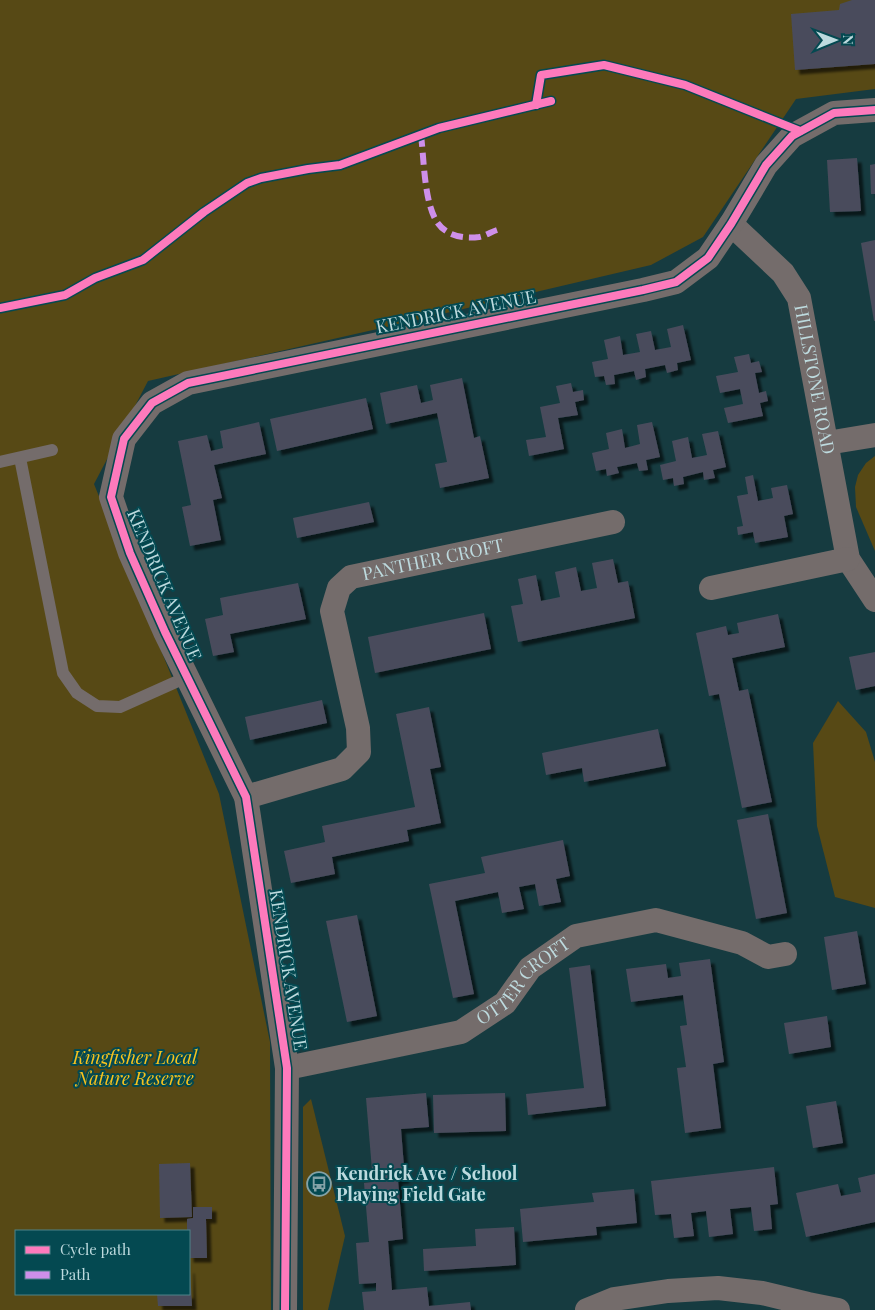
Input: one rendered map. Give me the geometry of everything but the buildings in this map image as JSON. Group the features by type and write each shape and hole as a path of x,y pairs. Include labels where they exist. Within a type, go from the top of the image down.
{"street":[{"name":"KENDRICK AVENUE","path":"285,1310 287,1068 246,797 164,632 130,553 111,497 124,439 152,402 188,383 676,282 708,258 731,224 766,165 792,136 834,113 875,110"},
{"name":"HILLSTONE ROAD","path":"731,224 783,273 799,298 848,559 875,600"},
{"path":"827,443 875,435"},
{"name":"PANTHER CROFT","path":"246,797 342,769 359,752 358,728 332,611 339,588 351,577 613,522"},
{"path":"710,588 848,559"},
{"name":"OTTER CROFT","path":"287,1068 461,1032 505,1003 530,968 576,936 656,920 742,943 768,957 785,954"},
{"path":"587,1310 614,1299 668,1291 718,1288 762,1292 838,1310"}],"lane":[{"path":"0,462 52,450"},
{"path":"20,458 63,673 76,693 97,706 120,707 187,677"}],"green space":[{"name":"Kingfisher Local Nature Reserve","path":"0,0 875,0 875,89 796,99 703,237 651,265 148,381 94,484 219,794 270,1042 271,1310 0,1310"},
{"path":"875,456 875,551 856,507 855,487 858,475 866,463"},
{"path":"838,701 866,732 875,762 875,908 835,897 817,826 813,743"},
{"path":"311,1099 345,1236 328,1310 303,1310 303,1107"}],"marked path":[{"path":"421,135 429,203 437,222 445,231 473,238 497,230"}],"cycle path":[{"path":"536,105 541,75 604,65 685,85 800,131"},
{"path":"0,308 65,295 95,278 143,260 204,212 247,183 261,178 340,165 439,128 551,101"},
{"path":"285,1310 287,1068 246,797 165,632 130,553 111,497 124,439 152,403 188,383 676,282 708,258 731,224 766,165 792,136 834,113 875,110"}],"place":[{"name":"Kendrick Ave / School Playing Field Gate","path":"319,1184"}]}
